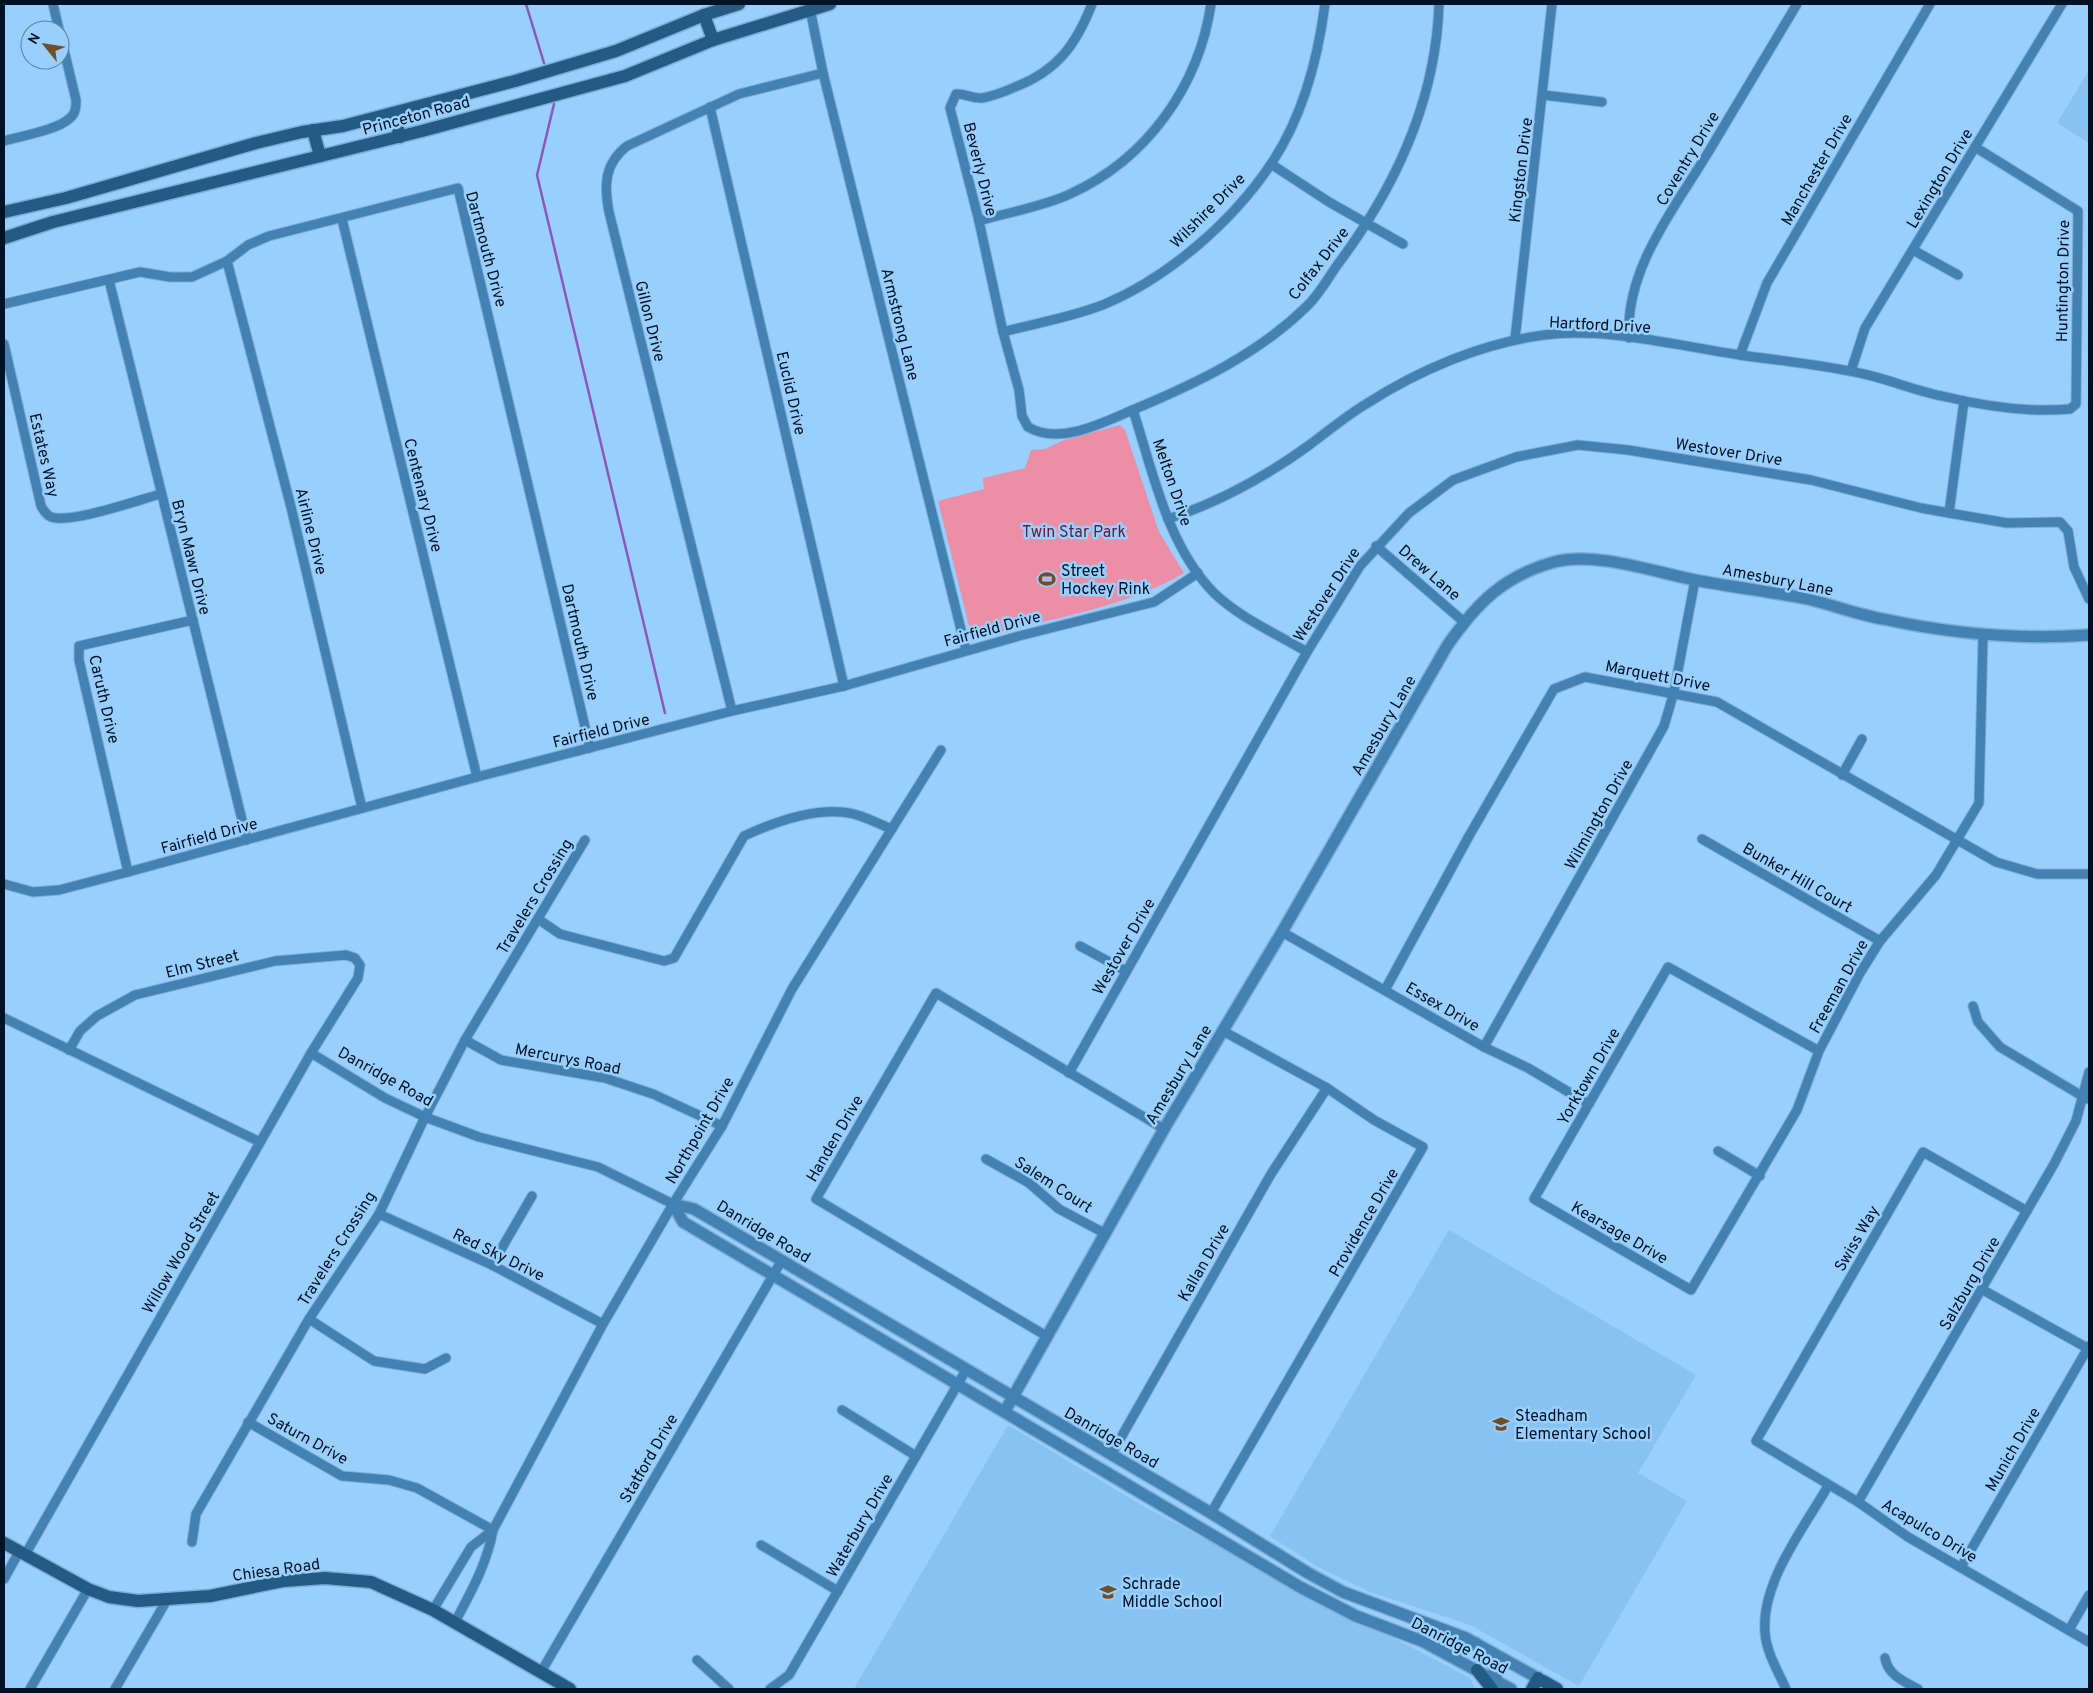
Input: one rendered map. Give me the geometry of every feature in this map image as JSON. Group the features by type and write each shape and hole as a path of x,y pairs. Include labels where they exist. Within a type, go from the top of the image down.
{"main road":[{"name":"Princeton Road","path":"4,212 66,198 190,161 312,130 343,126 515,81 616,51 704,15 739,4"},
{"name":"Princeton Road","path":"4,238 62,220 400,137 625,76 713,40 809,7 830,4"},
{"path":"704,15 713,40"},
{"path":"515,81 519,104"},
{"path":"394,113 400,137"},
{"path":"312,130 320,156"},
{"name":"Chiesa Road","path":"4,1543 88,1589 109,1596 138,1601 210,1596 283,1581 325,1578 371,1582 433,1610 570,1689"},
{"path":"1477,1670 1495,1685"}],"street":[{"path":"53,4 57,20"},
{"name":"Beverly Drive","path":"1028,427 1022,416 1019,390 1003,332 979,221 950,108 956,94 982,98 1000,93 1044,73 1063,57 1076,40 1092,4"},
{"path":"979,221 1070,194 1112,170 1142,143 1168,113 1189,80 1200,52 1211,4"},
{"name":"Wilshire Drive","path":"1003,332 1103,305 1130,292 1158,274 1187,254 1212,232 1272,164 1292,125 1317,52 1325,4"},
{"name":"Colfax Drive","path":"1028,427 1046,435 1060,433 1095,426 1133,410 1217,372 1262,342 1307,306 1367,225 1406,152 1417,123 1433,55 1439,4"},
{"name":"Kingston Drive","path":"1515,340 1544,95 1552,4"},
{"name":"Coventry Drive","path":"1629,338 1628,316 1635,286 1661,228 1798,4"},
{"name":"Manchester Drive","path":"1740,355 1767,283 1930,4"},
{"name":"Lexington Drive","path":"1851,371 1865,328 2062,4"},
{"name":"Armstrong Lane","path":"809,7 822,73 966,650"},
{"path":"4,141 61,125 70,118 76,110 76,100 69,70"},
{"name":"Gillon Drive","path":"732,711 606,192 610,165 618,153 627,146 740,94 822,73"},
{"path":"1544,95 1602,102"},
{"name":"Euclid Drive","path":"710,107 844,686"},
{"name":"Huntington Drive","path":"1975,148 2078,211 2076,404 2070,409"},
{"path":"1272,164 1367,225 1403,244"},
{"name":"Dartmouth Drive","path":"4,304 140,272 170,277 192,277 227,261 248,245 269,236 458,188 590,748"},
{"name":"Centenary Drive","path":"342,219 477,777"},
{"path":"1913,250 1958,275"},
{"name":"Airline Drive","path":"227,261 291,507 362,808"},
{"name":"Bryn Mawr Drive","path":"109,280 247,840"},
{"name":"Hartford Drive","path":"1168,519 1196,510 1254,481 1306,448 1365,404 1384,393 1462,355 1515,340 1568,334 1629,338 1851,371 1964,401 2020,410 2070,409"},
{"name":"Estates Way","path":"4,344 41,506 44,512 49,516 66,519 161,494"},
{"path":"1949,514 1964,401"},
{"name":"Melton Drive","path":"1133,410 1168,519 1198,573 1215,593 1240,612 1307,652"},
{"name":"Westover Drive","path":"1069,1072 1307,652 1360,566 1376,546 1409,512 1453,480 1516,457 1578,445 1628,450 1810,480 1949,514 2007,522 2060,522 2068,531 2074,567 2089,599"},
{"name":"Drew Lane","path":"1376,546 1464,622"},
{"name":"Amesbury Lane","path":"1005,1411 1164,1129 1282,932 1447,646 1464,622 1490,594 1516,577 1555,562 1598,559 1695,580 1804,598 1883,619 1983,636 2044,638 2089,635"},
{"name":"Fairfield Drive","path":"4,884 15,889 33,892 59,890 477,777 732,711 844,686 966,650 1154,602 1198,573"},
{"name":"Wilmington Drive","path":"1484,1047 1664,726 1674,692 1695,580"},
{"name":"Caruth Drive","path":"128,872 79,660 79,646 193,620"},
{"name":"Freeman Drive","path":"1691,1290 1760,1176 1797,1110 1819,1051 1860,973 1880,941 1936,875 1979,803 1983,636"},
{"name":"Marquett Drive","path":"1385,990 1469,836 1554,689 1585,676 1674,692 1717,702 1996,862 2037,874 2089,874"},
{"path":"1842,774 1862,740"},
{"name":"Northpoint Drive","path":"454,1622 482,1572 489,1554 493,1530 603,1324 673,1204 722,1126 792,989 941,750"},
{"path":"538,919 560,934 664,961 674,958 744,836 762,828 821,812 849,813 892,829"},
{"name":"Bunker Hill Court","path":"1702,839 1880,941"},
{"name":"Travelers Crossing","path":"192,1542 196,1514 309,1319 379,1214 424,1117 465,1040 585,840"},
{"name":"Essex Drive","path":"1282,932 1484,1047 1528,1068 1589,1104"},
{"path":"1080,946 1126,971"},
{"name":"Elm Street","path":"69,1050 80,1031 97,1016 135,995 275,961 346,955 355,958 360,965"},
{"name":"Willow Wood Street","path":"4,1579 22,1553 311,1053 358,978 360,965"},
{"name":"Yorktown Drive","path":"1534,1199 1668,966 1819,1051"},
{"name":"Handen Drive","path":"1048,1337 816,1198 936,993 1069,1072"},
{"path":"1973,1006 1978,1022 2000,1047 2087,1099"},
{"path":"4,1018 260,1142"},
{"name":"Providence Drive","path":"1211,1513 1423,1147 1374,1120 1327,1088 1222,1031"},
{"name":"Mercurys Road","path":"465,1040 501,1060 605,1078 654,1094 722,1126"},
{"name":"Danridge Road","path":"311,1053 385,1098 424,1117 478,1137 598,1167 673,1204 694,1208 1211,1513 1308,1573 1343,1592 1476,1643 1544,1685"},
{"path":"1069,1072 1164,1129"},
{"name":"Salzburg Drive","path":"1858,1502 1983,1290 2076,1121 2087,1099 2089,1072"},
{"name":"Kallan Drive","path":"1111,1455 1266,1182 1327,1088"},
{"path":"1718,1151 1760,1176"},
{"name":"Swiss Way","path":"1756,1441 1923,1152 2027,1211"},
{"name":"Salem Court","path":"986,1159 1029,1183 1059,1209 1106,1234"},
{"path":"492,1265 532,1196"},
{"name":"Kearsage Drive","path":"1534,1199 1691,1290"},
{"name":"Danridge Road","path":"673,1204 683,1222 774,1274 1319,1598 1356,1616 1422,1641 1477,1670"},
{"name":"Red Sky Drive","path":"379,1214 492,1265 603,1324"},
{"name":"Statford Drive","path":"541,1672 782,1260"},
{"path":"1983,1290 2089,1348"},
{"path":"309,1319 374,1361 424,1369 446,1358"},
{"name":"Munich Drive","path":"1961,1567 2089,1348"},
{"name":"Waterbury Drive","path":"770,1689 789,1675 966,1370"},
{"path":"842,1410 916,1456"},
{"name":"Saturn Drive","path":"248,1422 342,1476 389,1480 417,1488 493,1530"},
{"name":"Acapulco Drive","path":"1756,1441 1828,1486 1858,1502 1908,1537 2089,1642"},
{"path":"1786,1689 1768,1649 1764,1633 1765,1607 1778,1572 1828,1486"},
{"name":"Northpoint Drive","path":"433,1610 471,1547 493,1530"},
{"path":"761,1545 838,1591"},
{"path":"30,1689 88,1589"},
{"path":"2069,1630 2089,1595"},
{"path":"115,1689 167,1600"},
{"path":"1422,1641 1456,1650 1476,1643"},
{"path":"1493,1653 1495,1685"},
{"path":"1886,1658 1887,1667 1895,1676 1918,1689"},
{"path":"697,1660 729,1689"},
{"name":"Danridge Road","path":"1495,1685 1511,1689"}],"shaded area":[{"path":"2089,70 2089,143 2057,123"},
{"name":"Steadham Elementary School","path":"1449,1230 1696,1375 1638,1473 1687,1501 1579,1686 1470,1625 1370,1592 1318,1567 1270,1536"},
{"name":"Schrade Middle School","path":"1008,1425 1141,1505 1470,1678 1475,1689 854,1689"}],"green space":[{"name":"Twin Star Park","path":"1120,425 1125,430 1159,532 1184,573 1135,596 1108,605 972,638 938,501 984,489 983,478 1025,468 1031,450 1045,449 1064,440"}],"waterway":[{"path":"526,4 544,63"},
{"path":"554,104 537,175 665,713"}],"place":[{"name":"Street Hockey Rink","path":"1047,579"},
{"name":"Steadham Elementary School","path":"1501,1424"},
{"name":"Schrade Middle School","path":"1108,1592"}]}
